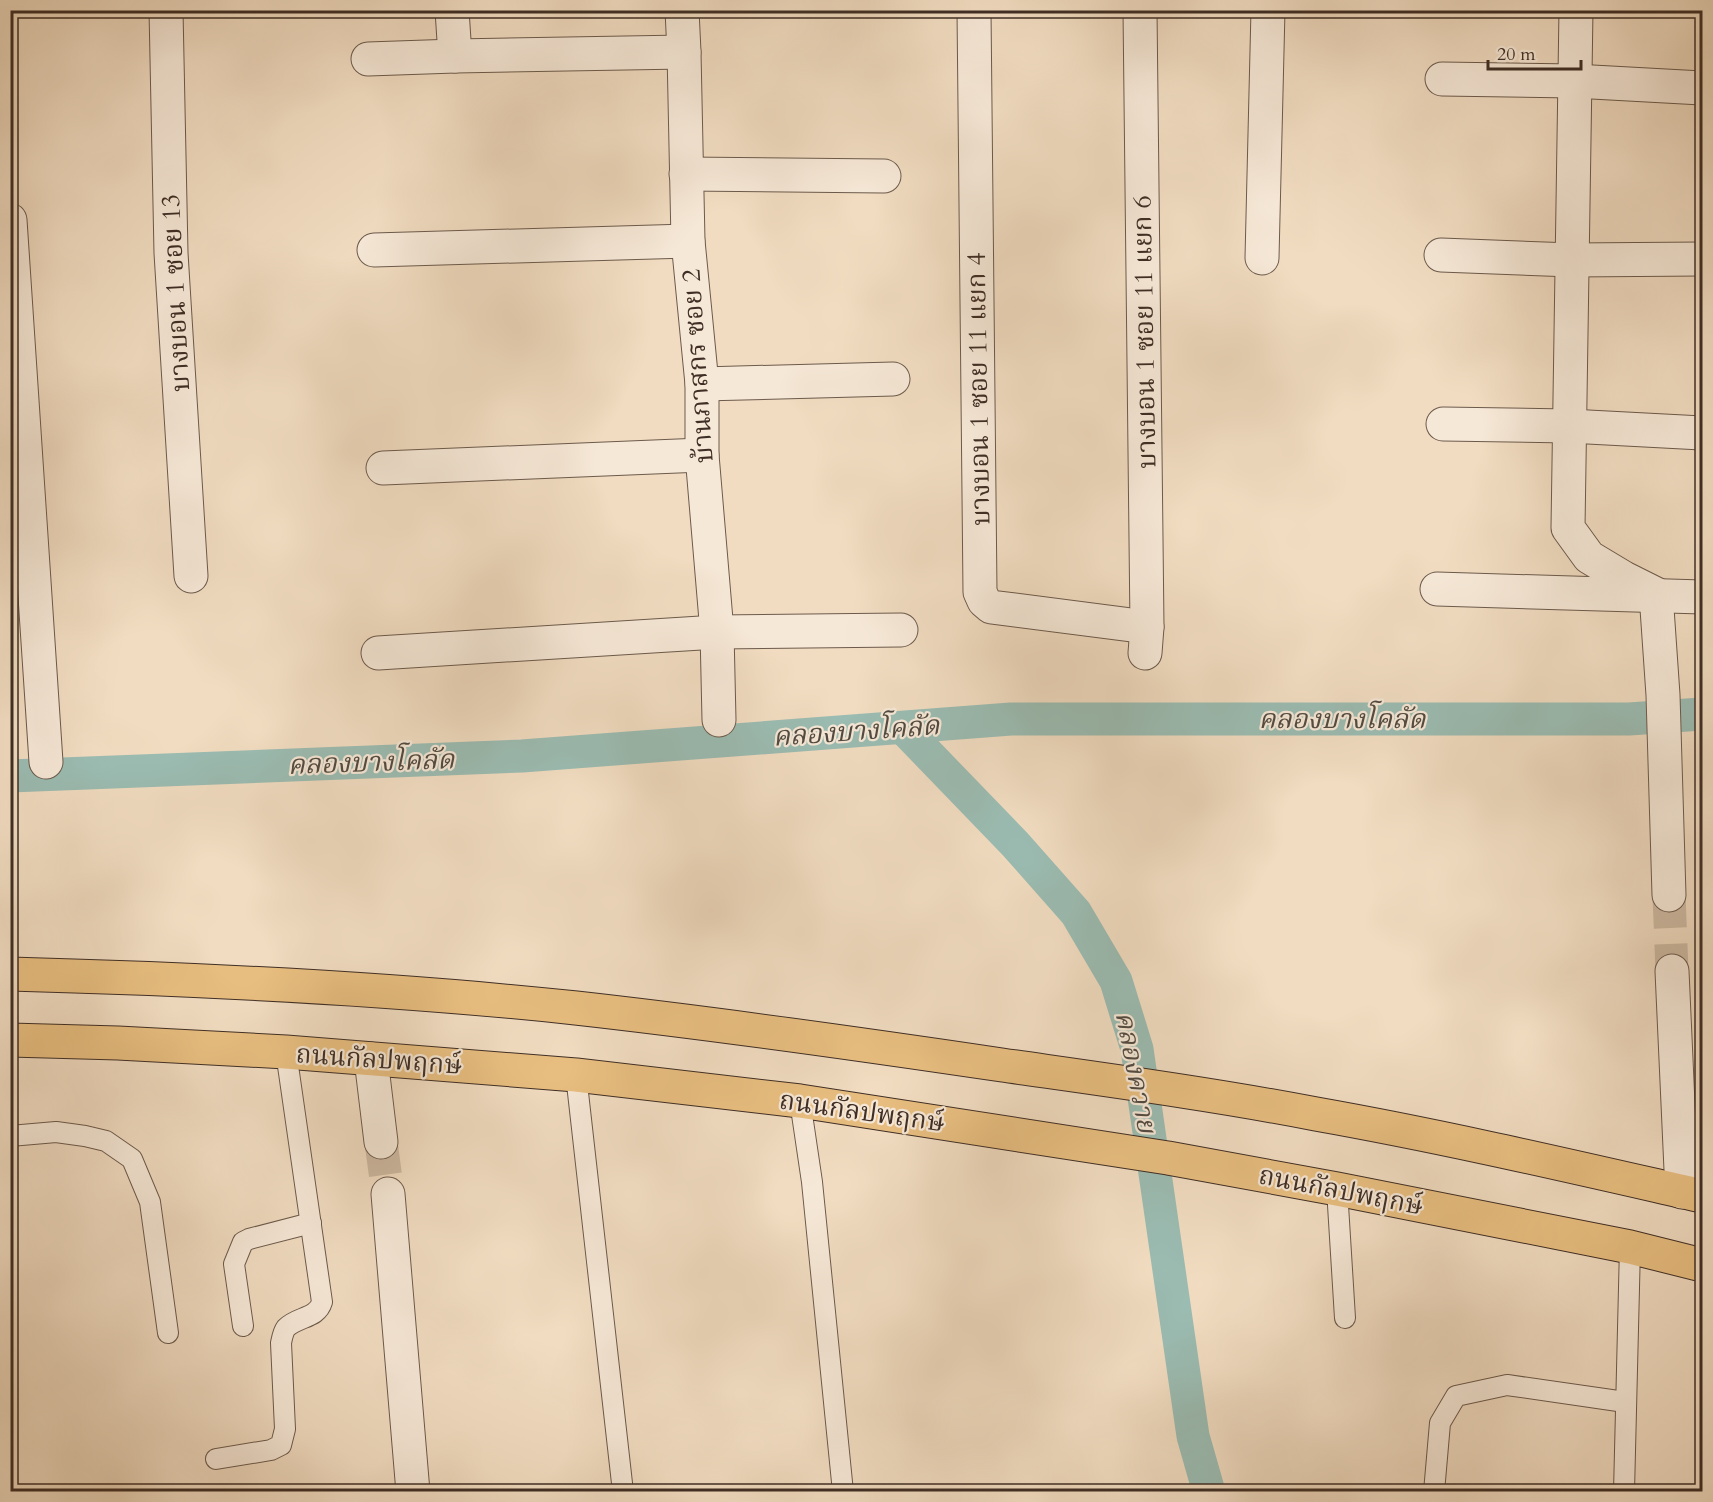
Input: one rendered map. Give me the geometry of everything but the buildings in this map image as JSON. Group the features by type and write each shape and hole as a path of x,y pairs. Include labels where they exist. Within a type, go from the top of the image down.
{"main road":[{"path":"10,974 177,978 348,988 573,1008 772,1031 1162,1088 1315,1113 1450,1140 1692,1194"},
{"name":"ถนนกัลปพฤกษ์","path":"10,1040 286,1052 576,1075 800,1101 1168,1158 1630,1247 1702,1264"}],"street":[{"name":"บางบอน 1 ซอย 13","path":"166,10 171,253 192,576"},
{"path":"452,10 455,56"},
{"name":"บ้านภาสกร ซอย 2","path":"682,10 688,241 702,384 702,455 717,632 719,720"},
{"name":"บางบอน 1 ซอย 11 แยก 4","path":"974,10 980,592 984,601 991,607 1146,640"},
{"name":"บางบอน 1 ซอย 11 แยก 6","path":"1140,10 1146,640"},
{"path":"1262,258 1268,10"},
{"path":"1575,10 1568,528 1589,557 1656,594"},
{"path":"368,60 684,52"},
{"path":"1442,79 1574,81 1702,88"},
{"path":"686,174 884,176"},
{"path":"10,220 46,762"},
{"path":"374,250 688,241"},
{"path":"1441,255 1572,260 1702,260"},
{"path":"702,384 893,379"},
{"path":"1443,424 1569,426 1702,433"},
{"path":"383,468 702,455"},
{"path":"1437,589 1702,597"},
{"path":"1656,594 1663,695 1669,895"},
{"path":"378,653 717,632 902,630"},
{"path":"1672,971 1692,1194"},
{"path":"371,1059 381,1142"},
{"path":"388,1194 413,1491"}],"lane":[{"path":"216,1459 271,1450 281,1445 285,1429 281,1343 283,1336 285,1330 319,1310 322,1302 286,1052"},
{"path":"576,1075 623,1491"},
{"path":"800,1101 812,1182 843,1491"},
{"path":"10,1136 56,1132 85,1136 106,1141 132,1160 150,1202 168,1333"},
{"path":"1337,1189 1345,1318"},
{"path":"243,1326 234,1264 243,1242 311,1223"},
{"path":"1624,1491 1630,1247"},
{"path":"1434,1491 1440,1423 1456,1396 1507,1385 1625,1402"}],"waterway":[{"name":"คลองบางโคลัด","path":"10,776 522,756 1011,719 1629,719 1702,714"},
{"name":"คลองควาย","path":"903,728 1015,844 1076,913 1116,981 1137,1049 1193,1436 1209,1492"}],"tunnel":[{"path":"1669,895 1672,971"},
{"path":"381,1142 388,1194"}]}
